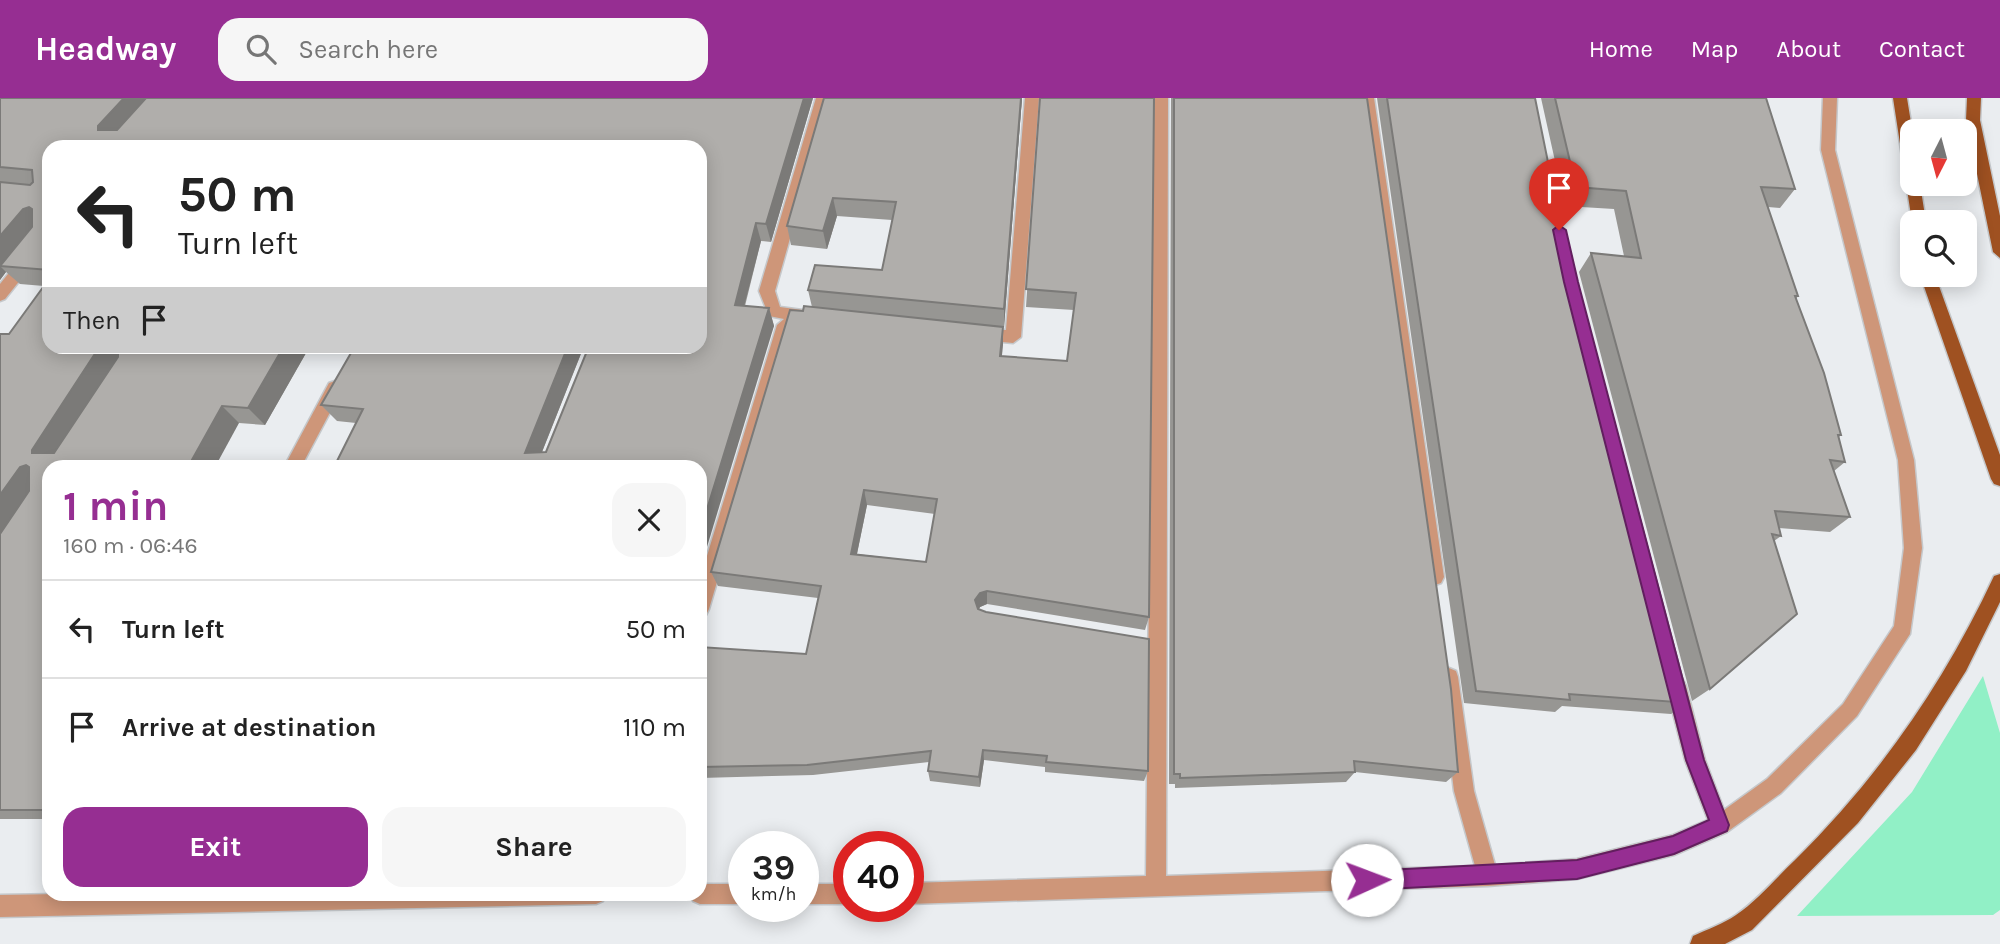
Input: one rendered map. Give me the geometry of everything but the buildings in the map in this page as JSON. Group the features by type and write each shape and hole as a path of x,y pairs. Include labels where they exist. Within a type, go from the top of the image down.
{"main road":[{"path":"1900,98 1903,119"},
{"path":"1974,98 1973,120 2000,252"},
{"path":"1931,287 2000,478"},
{"path":"1701,944 1744,922 1822,849 1887,770 1937,703 1981,626 2000,582"}],"street":[{"path":"823,98 767,290 774,312 828,319"},
{"path":"960,332 1013,337 1032,98"},
{"path":"1156,888 1160,643 1161,98"},
{"path":"1367,98 1438,600"},
{"path":"924,894 1488,876 1577,870 1674,845 1720,825 1774,786 1850,710 1903,628 1913,548 1906,460 1828,150 1830,98"},
{"path":"0,295 42,242"},
{"path":"707,586 789,315"},
{"path":"296,460 335,388"},
{"path":"1133,639 1160,643"},
{"path":"1446,655 1464,791 1488,876"},
{"path":"1671,667 1695,760 1720,825"},
{"path":"707,894 728,894"},
{"path":"0,906 46,901"}],"green space":[{"path":"1983,676 2000,733 2000,910 1993,915 1797,916 1912,792"}],"route":[{"path":"1367,880 1577,870 1674,845 1720,825 1695,760 1559,230"}]}
